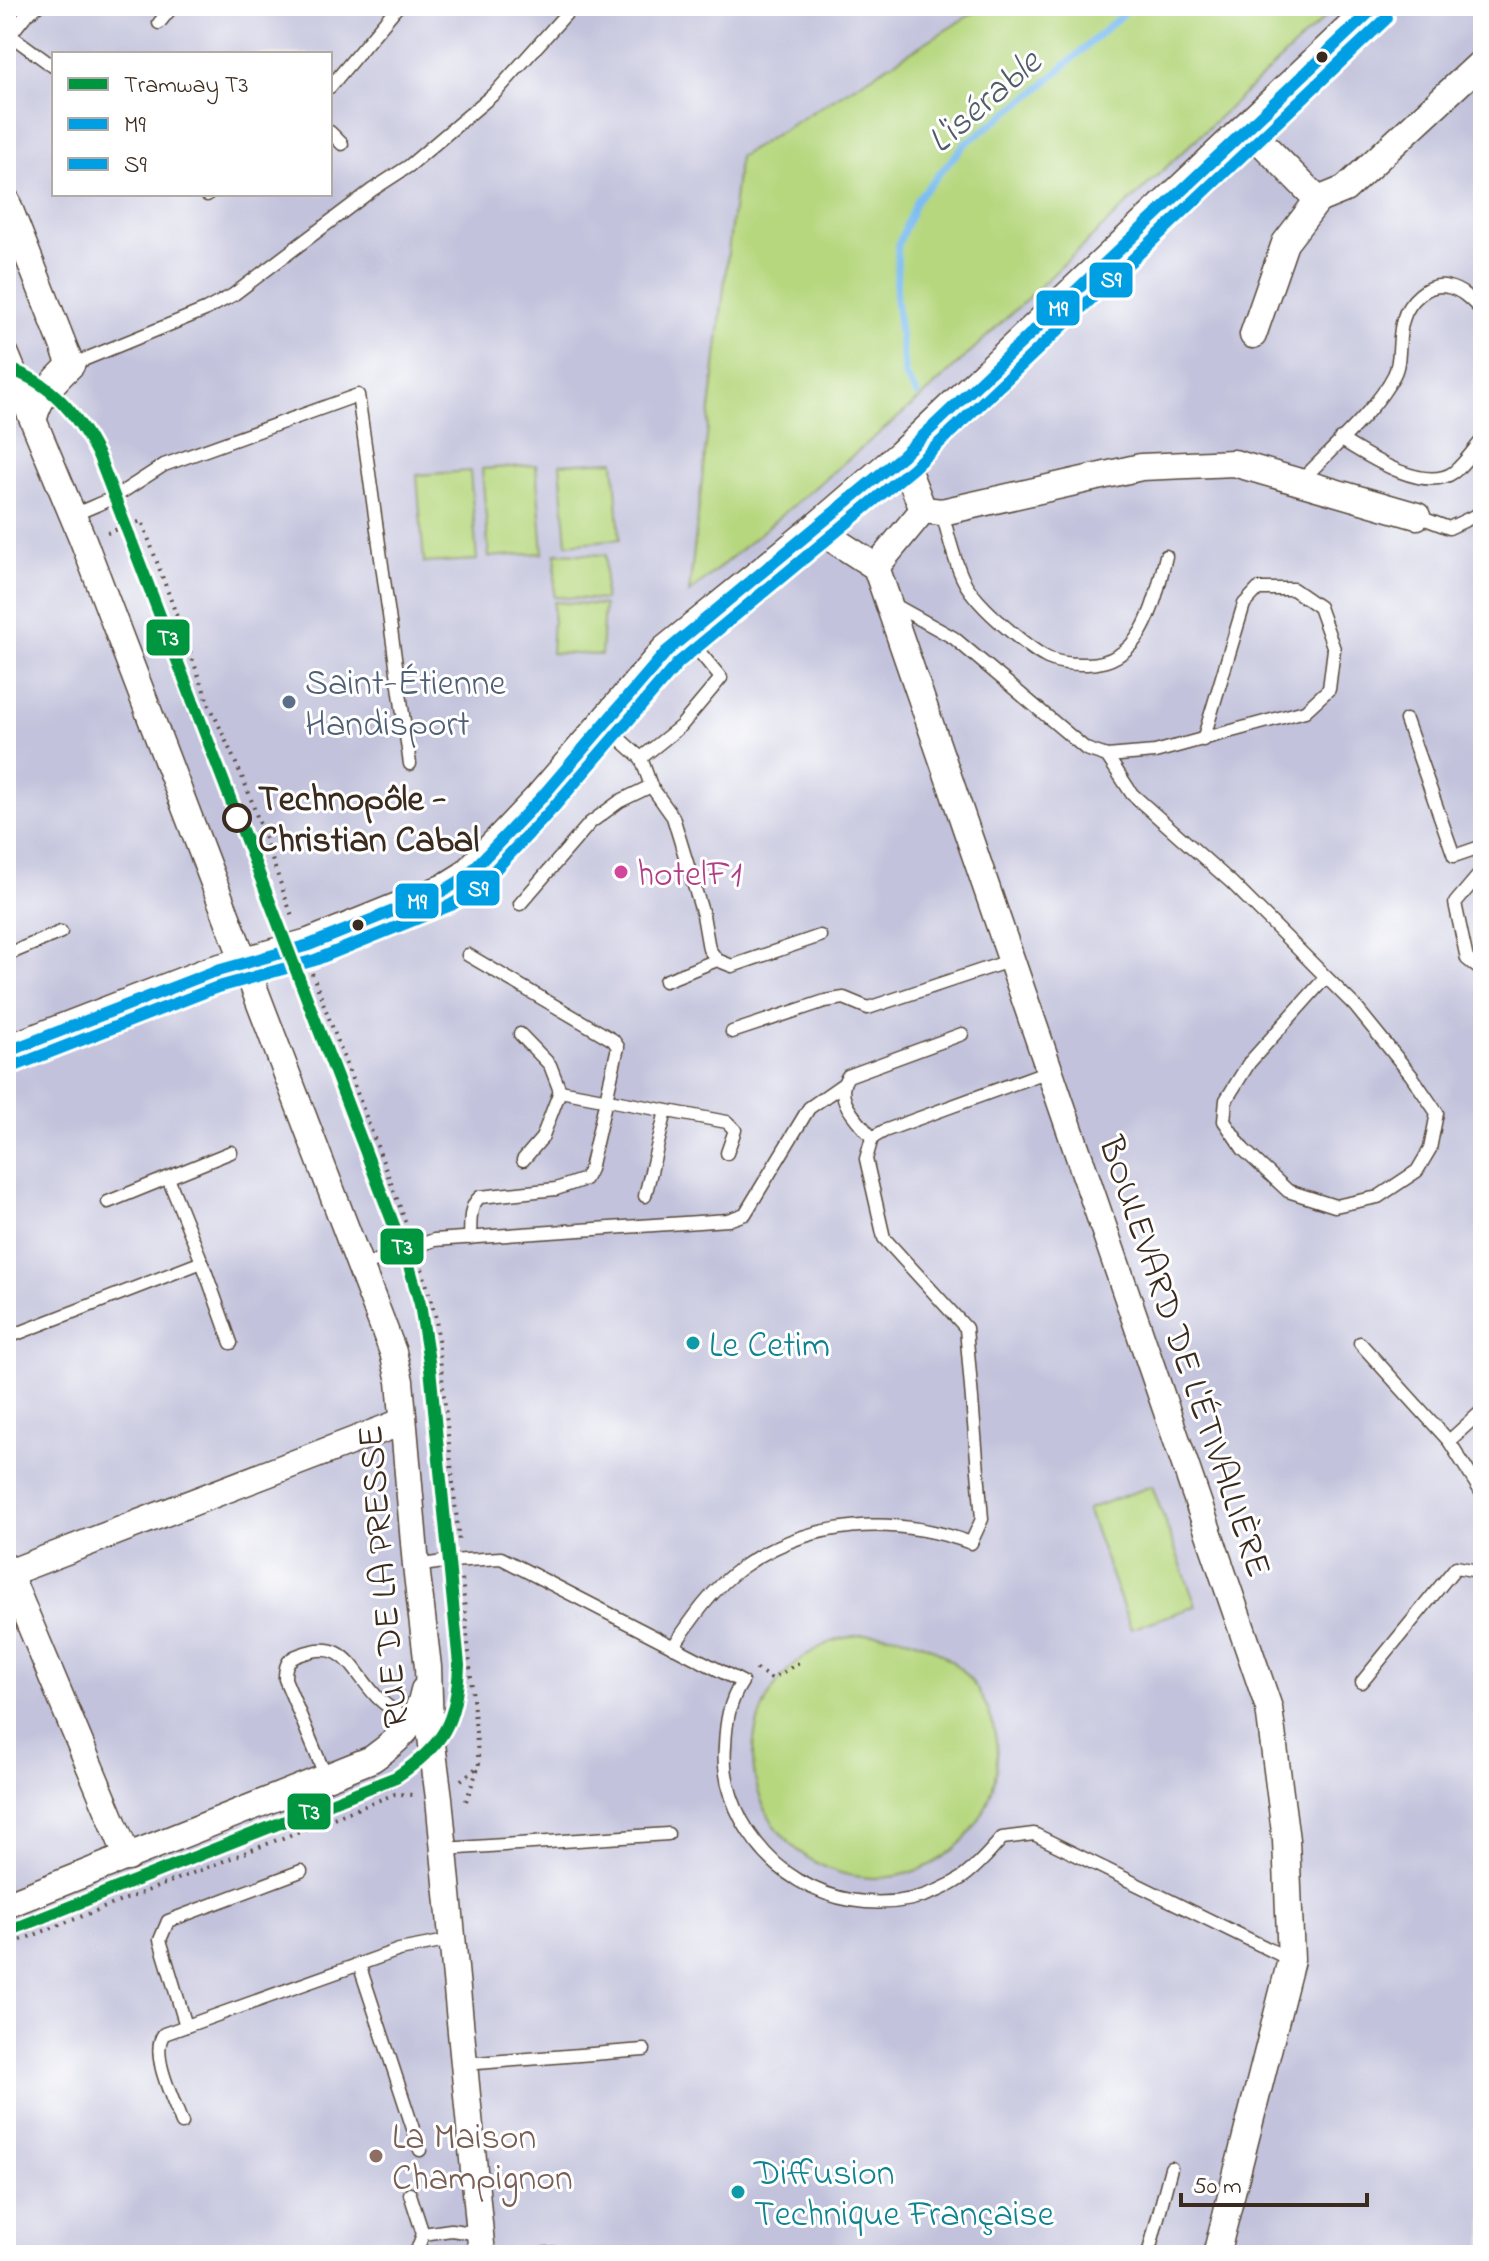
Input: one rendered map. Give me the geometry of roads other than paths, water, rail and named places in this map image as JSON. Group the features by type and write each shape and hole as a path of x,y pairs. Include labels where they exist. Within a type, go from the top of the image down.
{"street":[{"path":"6,1052 210,973 303,947 445,890 466,877 541,798 667,651 902,456 1376,6"},
{"path":"1253,335 1285,243 1318,200 1345,189 1483,61"},
{"path":"1248,129 1318,200"},
{"path":"6,200 71,365 48,389 37,406 34,418"},
{"name":"RUE DE LA PRESSE","path":"6,355 83,540 393,1352 400,1381 428,1667 430,1729 482,2244"},
{"path":"902,456 932,511"},
{"path":"817,529 876,567 932,511 1141,467 1234,463 1417,516"},
{"name":"BOULEVARD DE L'ÉTIVALLIÈRE","path":"876,567 1269,1708 1286,1840 1291,1960 1216,2255"},
{"path":"128,1858 7,1571 402,1422"},
{"path":"6,1905 372,1759 395,1742 413,1723 428,1667"}],"lane":[{"path":"38,6 8,33 52,66"},
{"path":"159,23 173,6"},
{"path":"332,85 398,6"},
{"path":"71,365 205,310 233,295 372,190 409,166 485,102 573,6"},
{"path":"332,134 342,144"},
{"path":"1300,482 1377,400 1396,373 1403,318 1416,298 1428,289 1446,286 1464,294 1483,312"},
{"path":"73,515 113,498 164,465 358,395 410,764"},
{"path":"1340,439 1385,466 1418,476 1441,478 1454,471 1483,439"},
{"path":"932,511 963,579 995,618 1042,658 1064,665 1099,664 1124,654 1140,636 1155,601 1166,556"},
{"path":"1417,516 1449,528 1483,512"},
{"path":"888,602 954,638 1086,749 1107,756 1155,752 1203,740 1305,711 1329,689 1334,649 1319,607 1293,589 1258,589 1244,604 1203,740"},
{"path":"641,758 681,726 721,678 686,636"},
{"path":"1406,720 1454,856 1483,846"},
{"path":"604,725 641,758 651,786 673,817 703,915 709,949 717,960 732,966 820,936"},
{"path":"1107,756 1132,794 1232,883 1326,977 1355,1006 1411,1075 1437,1113 1430,1149 1417,1171 1378,1197 1335,1206 1288,1191 1243,1149 1224,1121 1226,1100 1249,1063 1326,977"},
{"path":"520,904 590,823 620,801 651,786"},
{"path":"1483,870 1455,903 1467,959 1483,972"},
{"path":"6,955 61,932"},
{"path":"468,955 613,1040 618,1047 590,1169 585,1179 556,1189 480,1197 471,1210 470,1238"},
{"path":"665,981 717,960"},
{"path":"732,1032 825,1001 844,998 868,1008 1012,960"},
{"path":"520,1034 550,1065 560,1091 542,1138 523,1160"},
{"path":"362,1266 434,1240 728,1220 745,1214 809,1108 842,1085 848,1076 962,1034"},
{"path":"673,1647 695,1616 739,1569 770,1550 825,1531 865,1524 937,1530 971,1543 982,1519 966,1328 884,1238 866,1159 872,1138 884,1131 1051,1070"},
{"path":"842,1085 841,1094 849,1110 872,1138"},
{"path":"560,1091 732,1125 735,1130 727,1153"},
{"path":"645,1196 666,1111"},
{"path":"108,1202 231,1152"},
{"path":"168,1178 231,1343"},
{"path":"6,1338 202,1262"},
{"path":"1360,1343 1449,1441 1483,1495"},
{"path":"1449,1441 1483,1410"},
{"path":"416,1566 501,1558 742,1682 730,1706 724,1757 726,1779 735,1809 764,1854 785,1873 811,1889 841,1899 872,1903 907,1900 935,1892 963,1877 987,1857 1002,1838 1034,1834 1291,1960"},
{"path":"1362,1682 1456,1567 1483,1572"},
{"path":"326,1777 285,1679 285,1667 293,1656 319,1647 332,1649 347,1660 393,1711 413,1723"},
{"path":"444,1849 668,1834"},
{"path":"186,2026 160,1940 168,1921 301,1871"},
{"path":"182,2123 158,2055 158,2042 164,2034 399,1950 452,1940"},
{"path":"359,1964 420,2150"},
{"path":"464,2064 644,2050"},
{"path":"1148,2255 1171,2168"},
{"path":"410,2194 423,2234 413,2255"},
{"path":"423,2234 451,2230 482,2244"},
{"path":"502,2255 566,2255"}],"waterway":[{"name":"L'isérable","path":"917,394 905,376 896,299 898,245 917,199 966,143 1035,92 1132,6"}],"tram line":[{"name":"T3","path":"6,368 37,382 62,402 82,427 99,457 408,1262 420,1304 430,1368 459,1665 455,1702 444,1731 425,1754 396,1777 6,1932"}],"place":[{"name":"Saint-Étienne Handisport","path":"289,702"},
{"name":"Technopôle - Christian Cabal","path":"237,818"},
{"name":"hotelF1","path":"621,872"},
{"name":"Le Cetim","path":"693,1343"},
{"name":"La Maison Champignon","path":"376,2156"},
{"name":"Diffusion Technique Française","path":"738,2192"}]}
